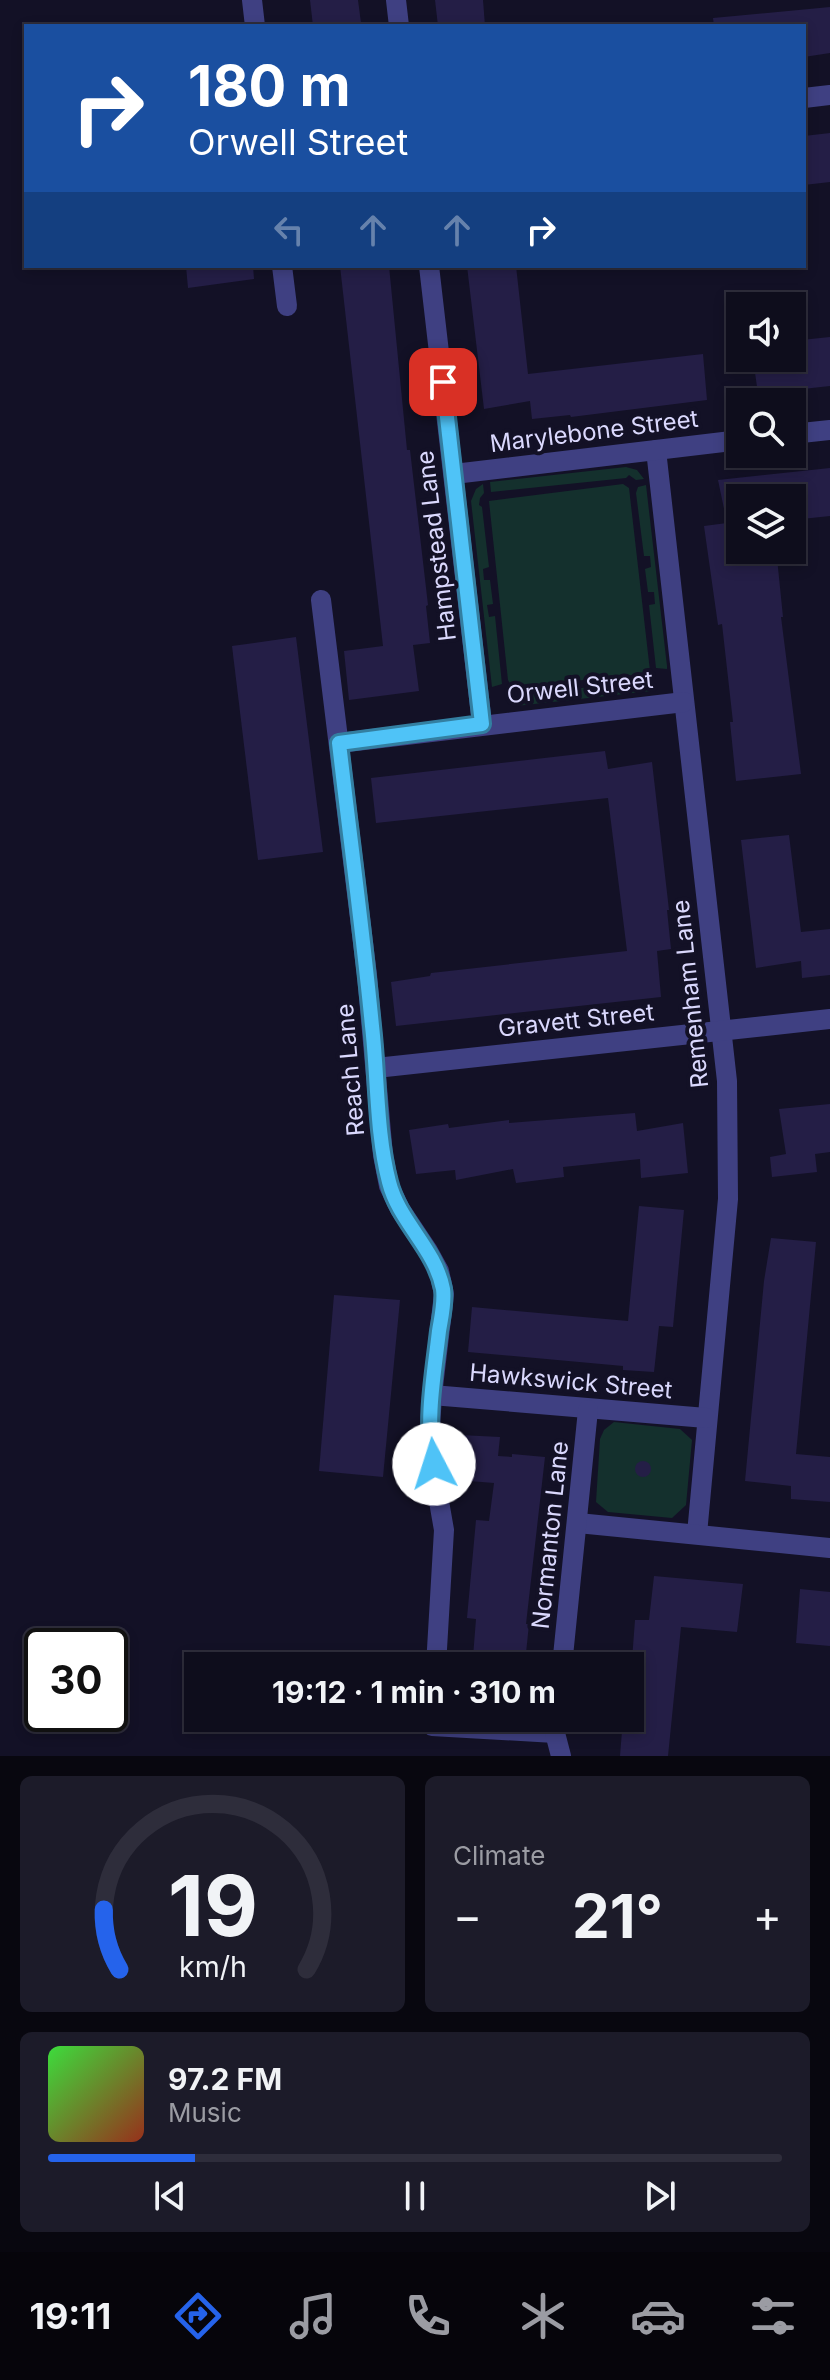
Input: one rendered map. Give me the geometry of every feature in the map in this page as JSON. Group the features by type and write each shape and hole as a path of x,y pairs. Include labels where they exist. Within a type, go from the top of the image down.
{"street":[{"path":"252,0 255,24"},
{"path":"396,0 399,24"},
{"path":"806,98 830,95"},
{"path":"282,268 287,306"},
{"name":"Hampstead Lane","path":"429,268 482,724"},
{"path":"806,433 830,430"},
{"name":"Marylebone Street","path":"454,474 726,442"},
{"name":"Remenham Lane","path":"656,450 722,1029 729,1143 728,1199 697,1534"},
{"name":"Reach Lane","path":"321,600 376,1068 383,1155 389,1186 439,1271 444,1294 429,1444 444,1530 437,1652"},
{"name":"Orwell Street","path":"339,743 684,702"},
{"name":"Gravett Street","path":"376,1068 830,1019"},
{"name":"Hawkswick Street","path":"432,1395 706,1418"},
{"name":"Normanton Lane","path":"564,1652 588,1410"},
{"path":"578,1523 830,1548"},
{"path":"557,1732 561,1756"}],"green space":[{"path":"626,467 637,470 644,479 636,480 629,475 626,478 491,492 490,482"},
{"path":"483,484 484,493 479,505 482,507 489,567 483,569 484,580 490,580 493,604 487,605 489,617 495,616 502,684 492,687 471,501 476,489"},
{"path":"623,484 629,488 650,671 645,674 512,687 508,680 489,501"},
{"path":"646,485 667,669 656,668 649,605 655,604 654,592 648,592 645,569 651,567 650,556 644,556 636,493 638,487"},
{"path":"646,680 651,691 516,706 518,696"},
{"path":"614,1422 680,1429 692,1440 686,1505 672,1518 608,1512 596,1502 600,1439 604,1430"}],"building":[{"path":"310,0 358,0 360,24 313,24"},
{"path":"435,0 483,0 485,24 438,24"},
{"path":"830,7 830,53 806,57 806,24 714,24 713,18"},
{"path":"830,133 830,182 806,185 806,136"},
{"path":"186,268 253,268 254,279 188,288"},
{"path":"340,268 389,268 430,643 413,645 419,691 349,700 344,651 383,646"},
{"path":"467,268 516,268 528,374 703,354 707,400 532,419 530,401 484,409"},
{"path":"830,337 830,386 757,388 755,372 806,372 806,340"},
{"path":"830,468 830,516 806,519 806,484 726,484 726,518 718,480"},
{"path":"726,523 726,564 778,564 781,617 801,774 736,781 722,624 718,625 704,526"},
{"path":"296,637 323,852 258,860 232,646"},
{"path":"605,751 608,769 652,762 671,949 657,951 661,997 396,1026 391,982 430,976 431,973 627,951 608,798 376,823 371,778"},
{"path":"789,835 801,932 830,929 830,975 802,978 801,961 756,968 741,840"},
{"path":"830,1104 830,1152 815,1154 817,1172 772,1177 770,1157 786,1154 779,1109"},
{"path":"635,1113 637,1131 683,1123 688,1173 641,1178 640,1159 563,1167 564,1177 516,1183 513,1169 456,1180 455,1170 416,1174 409,1130 448,1124 449,1128 509,1120 509,1123"},
{"path":"639,1206 684,1210 673,1327 659,1326 654,1372 623,1370 623,1366 468,1352 472,1307 628,1321"},
{"path":"771,1238 816,1242 796,1454 830,1457 830,1502 791,1499 791,1486 745,1481"},
{"path":"334,1295 400,1300 383,1477 319,1471"},
{"path":"460,1435 500,1437 498,1456 545,1457 526,1624 529,1624 526,1652 473,1652 476,1619 467,1618 476,1520 489,1521 494,1483 457,1480"},
{"path":"643,1461 649,1463 649,1475 643,1477 637,1475 635,1469 637,1463"},
{"path":"654,1576 743,1584 737,1632 681,1627 668,1756 620,1756 622,1732 644,1732 644,1652 633,1652 635,1620 649,1620"},
{"path":"800,1589 830,1592 830,1646 796,1643"}],"route":[{"path":"434,1464 429,1444 444,1294 439,1271 389,1186 383,1155 374,1038 339,743 482,724 443,382"}]}
